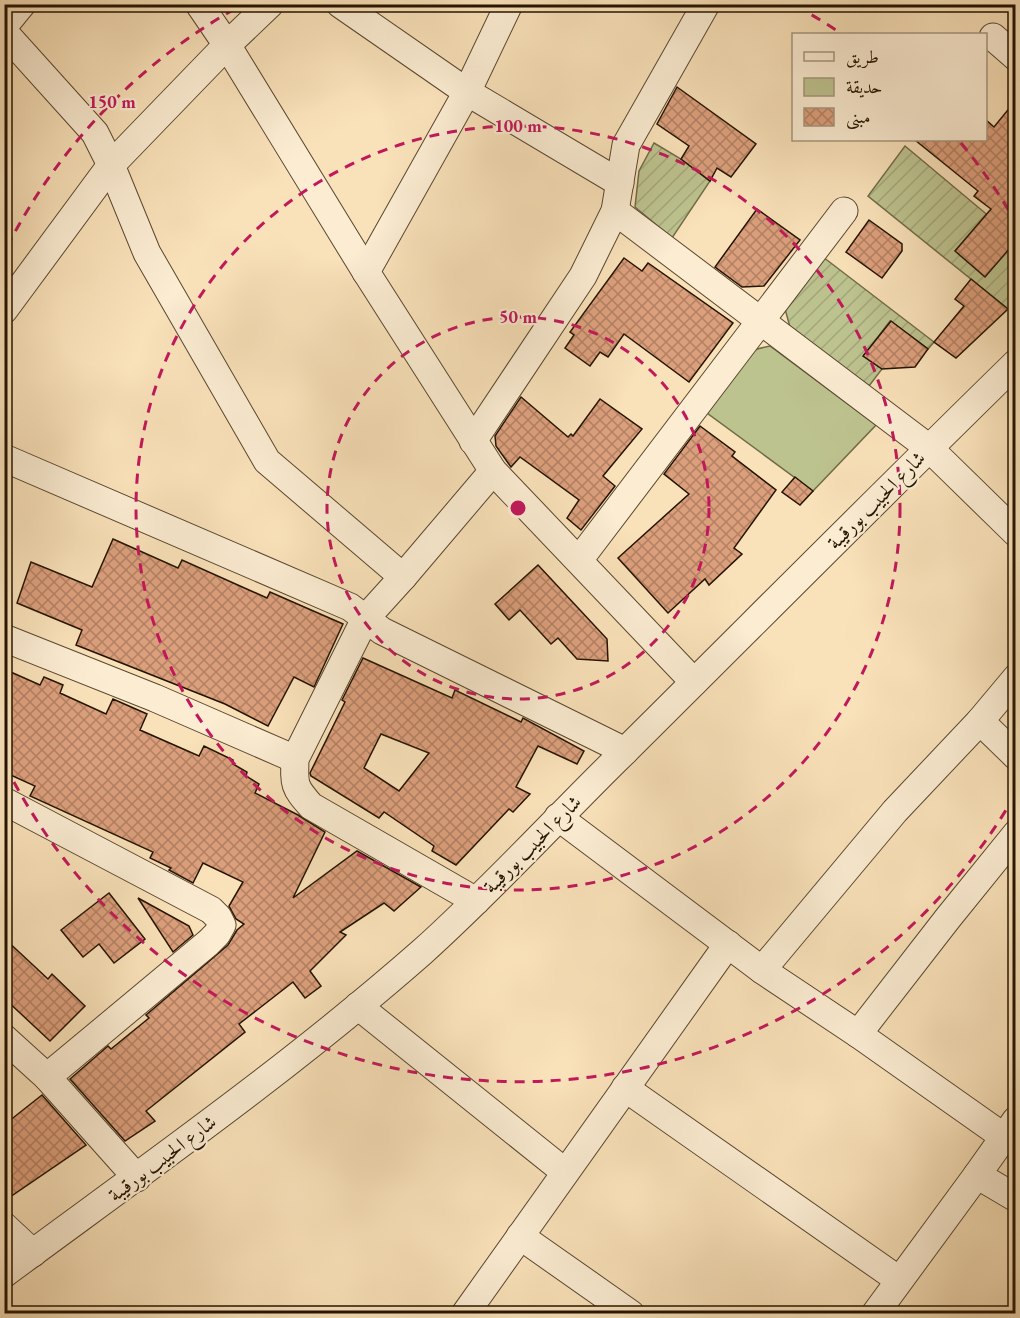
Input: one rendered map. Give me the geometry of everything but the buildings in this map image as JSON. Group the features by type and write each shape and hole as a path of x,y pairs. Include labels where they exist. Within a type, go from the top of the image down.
{"street":[{"path":"4,26 22,4"},
{"path":"199,4 227,45 366,272 493,471 694,682"},
{"path":"4,310 111,165 270,4"},
{"path":"340,4 467,92 620,183"},
{"path":"366,272 467,92 509,4"},
{"path":"473,441 583,276 615,211 626,145 706,4"},
{"path":"4,32 95,133 111,165 147,253 267,461 403,577"},
{"path":"993,38 1016,57"},
{"path":"615,211 929,448 1016,533"},
{"path":"579,560 844,211"},
{"name":"شارع الحبيب بورقيبة","path":"4,1274 137,1178 358,1006 424,950 477,901 558,817 1016,363"},
{"path":"4,458 350,607 382,631 625,751"},
{"path":"477,901 311,806 297,790 294,777 295,759 365,619 493,471"},
{"path":"4,638 155,698 295,759"},
{"path":"762,970 895,811 980,721 1016,678"},
{"path":"980,721 1016,756"},
{"path":"4,801 211,910 222,925 208,943 47,1077"},
{"path":"558,817 762,970 858,1034 1010,1129 875,1314"},
{"path":"858,1034 1016,834"},
{"path":"465,1314 728,944"},
{"path":"358,1006 565,1172"},
{"path":"4,1038 47,1077 137,1178"},
{"path":"625,1088 899,1280"},
{"path":"977,1175 1016,1198"},
{"path":"4,1226 33,1253"},
{"path":"520,1236 631,1314"}],"green space":[{"path":"654,143 681,159 710,181 672,238 635,207 639,171"},
{"path":"905,146 1015,238 1015,301 1008,309 868,196"},
{"path":"823,257 934,342 928,349 890,321 864,355 882,369 869,386 790,327 785,309"},
{"path":"770,346 876,425 813,491 707,413 752,353 757,349"}]}
